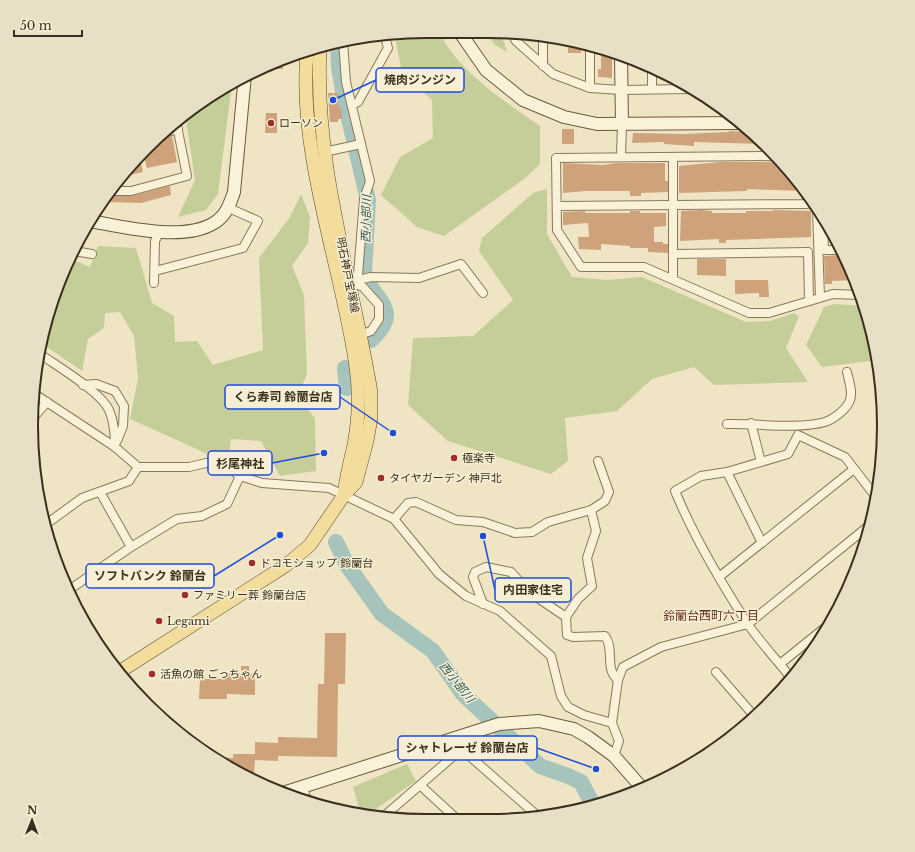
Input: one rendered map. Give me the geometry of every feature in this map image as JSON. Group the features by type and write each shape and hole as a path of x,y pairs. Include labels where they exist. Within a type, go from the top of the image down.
{"main road":[{"name":"明石神戸宝塚線","path":"123,669 285,566 310,545 344,495 356,482 367,441 370,418 370,392 324,152 318,79 320,53"},
{"name":"明石神戸宝塚線","path":"307,57 309,127 317,176 355,361 358,386 357,419 344,495"}],"street":[{"path":"464,38 486,70 523,100 564,117 597,124 731,123"},
{"path":"515,39 553,74 590,88 621,90 681,89"},
{"path":"352,105 358,102 388,48 386,40"},
{"path":"543,41 543,66"},
{"path":"343,47 346,82 370,181 364,199 358,275 349,282"},
{"path":"590,51 590,88"},
{"path":"621,62 621,156"},
{"path":"652,74 652,89"},
{"path":"96,222 159,233 200,228 215,222 229,208 234,192 244,83"},
{"path":"118,190 131,191 187,176 178,128"},
{"path":"324,152 361,144"},
{"path":"767,156 621,156 556,158 557,230 581,267 644,267 673,278 749,313 769,313 833,294 854,295"},
{"path":"673,157 673,278"},
{"path":"557,206 807,203"},
{"path":"155,271 243,248 258,221 229,208"},
{"path":"817,219 820,297"},
{"path":"823,229 824,250 835,250"},
{"path":"154,283 155,241 159,233"},
{"path":"673,254 808,252 809,301"},
{"path":"79,253 92,254"},
{"path":"349,282 371,277 419,278 462,264 482,293"},
{"path":"349,282 363,287 379,305 379,319 371,331 360,335"},
{"path":"44,357 99,395 109,410 115,432 116,447"},
{"path":"727,424 751,423 794,426 826,422 842,412 850,400 850,388 847,372"},
{"path":"83,385 96,384 115,391 124,406 123,426 116,447"},
{"path":"39,397 116,447 138,467 189,466 206,463 226,466 240,476 262,483 329,488 394,520 439,574 466,596 500,610 551,656 561,696 568,707 584,715 612,723"},
{"path":"39,412 47,402"},
{"path":"751,423 761,462"},
{"path":"788,674 748,624 719,577 684,512 675,491 702,476 727,472 788,454 798,435 845,457 872,491"},
{"path":"394,520 408,503 416,502 456,520 483,522 515,533 532,532 548,522 591,510 605,501 609,492 598,461"},
{"path":"50,521 82,498 129,481 138,467"},
{"path":"719,577 854,468"},
{"path":"727,472 762,543"},
{"path":"73,587 131,547 177,519 202,516 227,504 240,476"},
{"path":"100,492 131,547"},
{"path":"591,510 596,531 587,558 592,586 578,599 566,617 567,635 573,637 605,636 609,642 610,666 613,676 618,680"},
{"path":"614,756 619,741 612,723 618,680 623,667 661,647 748,624 862,531"},
{"path":"483,604 473,577 475,572 486,567 511,572 528,592 566,617"},
{"path":"780,664 816,635"},
{"path":"716,672 751,712"},
{"path":"294,790 499,724 539,720 574,729 588,737 614,756 638,784"},
{"path":"443,741 457,754"},
{"path":"390,812 457,754 465,752 533,812"},
{"path":"421,786 451,814"},
{"path":"304,787 306,794"}],"green space":[{"path":"443,38 459,61 471,74 513,108 540,126 540,164 524,179 444,236 417,227 381,195 400,157 433,138 432,100 402,73 395,39"},
{"path":"490,38 503,39 507,52 495,45"},
{"path":"231,90 218,194 206,210 178,217 195,180 186,121 210,103"},
{"path":"547,189 547,234 572,277 607,280 642,277 746,322 770,321 794,313 799,316 786,348 808,382 714,385 694,367 652,379 617,411 565,418 568,461 551,474 448,441 408,405 413,338 473,336 513,300 479,251 482,238 533,193"},
{"path":"301,194 310,217 308,243 292,266 304,295 307,374 301,388 306,407 315,418 316,471 280,476 261,441 231,439 229,456 210,455 130,419 138,378 134,336 120,312 105,313 104,328 88,339 82,371 46,346 59,301 75,261 90,267 98,246 136,248 152,303 174,316 175,342 197,341 213,365 263,350 259,258 290,217"},
{"path":"834,304 857,306 864,326 872,361 822,367 806,345 824,307"},
{"path":"407,764 416,781 373,811 359,808 353,787"}],"building":[{"path":"568,46 581,49 581,53 568,53"},
{"path":"601,55 612,58 612,78 598,77 598,69 601,69"},
{"path":"283,66 283,69 276,69"},
{"path":"328,93 338,93 338,107 341,106 342,119 338,119 338,122 330,122"},
{"name":"ローソン","path":"266,113 277,113 277,133 265,133"},
{"path":"562,129 574,129 574,144 562,144"},
{"path":"742,132 755,144 694,142 694,146 664,144 664,142 632,143 633,133 685,134"},
{"path":"172,136 177,162 147,168 145,159 167,137"},
{"path":"720,162 773,162 798,191 747,189 747,191 679,193 679,166"},
{"path":"141,163 143,172 130,175"},
{"path":"563,163 603,165 616,163 665,163 665,181 668,181 668,192 641,193 641,196 630,196 630,191 586,191 563,193"},
{"path":"170,186 171,195 141,203 109,202 114,195 132,196"},
{"path":"773,210 811,211 811,237 726,240 726,243 719,243 719,239 680,241 681,211 712,211 712,213 746,213 746,211"},
{"path":"585,211 585,213 630,213 630,211 640,211 640,213 666,213 666,226 654,227 654,242 663,242 663,244 668,244 668,253 648,252 648,248 630,248 630,246 601,244 601,250 579,249 578,237 589,237 588,223 563,225 563,212"},
{"path":"838,255 848,280 832,281 832,284 825,284 824,256"},
{"path":"697,259 726,259 726,276 697,275"},
{"path":"735,280 768,280 769,297 759,297 759,293 735,294"},
{"path":"325,633 346,633 345,684 338,684 337,757 278,756 278,761 255,760 254,774 225,758 233,758 233,754 255,754 255,742 278,743 278,737 317,738 318,684 324,684"},
{"path":"241,666 249,666 249,673 255,674 255,695 227,694 227,699 199,699 200,679 225,679 226,673 241,673"}],"waterway":[{"name":"西小部川","path":"338,48 339,67 344,97 368,200 364,274 384,306 386,313 385,321 381,329 371,340"},
{"name":"西小部川","path":"345,368 347,388"},
{"name":"西小部川","path":"336,542 347,565 382,614 433,651 463,694 540,766 581,782 591,800"}],"place":[{"name":"焼肉ジンジン","path":"333,100"},
{"name":"ローソン","path":"271,123"},
{"name":"くら寿司 鈴蘭台店","path":"393,433"},
{"name":"杉尾神社","path":"324,453"},
{"name":"極楽寺","path":"454,458"},
{"name":"タイヤガーデン 神戸北","path":"381,478"},
{"name":"ソフトバンク 鈴蘭台","path":"280,535"},
{"name":"内田家住宅","path":"483,536"},
{"name":"ドコモショップ 鈴蘭台","path":"252,563"},
{"name":"ファミリー葬 鈴蘭台店","path":"185,595"},
{"name":"Legami","path":"159,621"},
{"name":"活魚の館 ごっちゃん","path":"152,674"},
{"name":"シャトレーゼ 鈴蘭台店","path":"596,769"}],"district":[{"name":"鈴蘭台西町六丁目","path":"711,615"}]}
